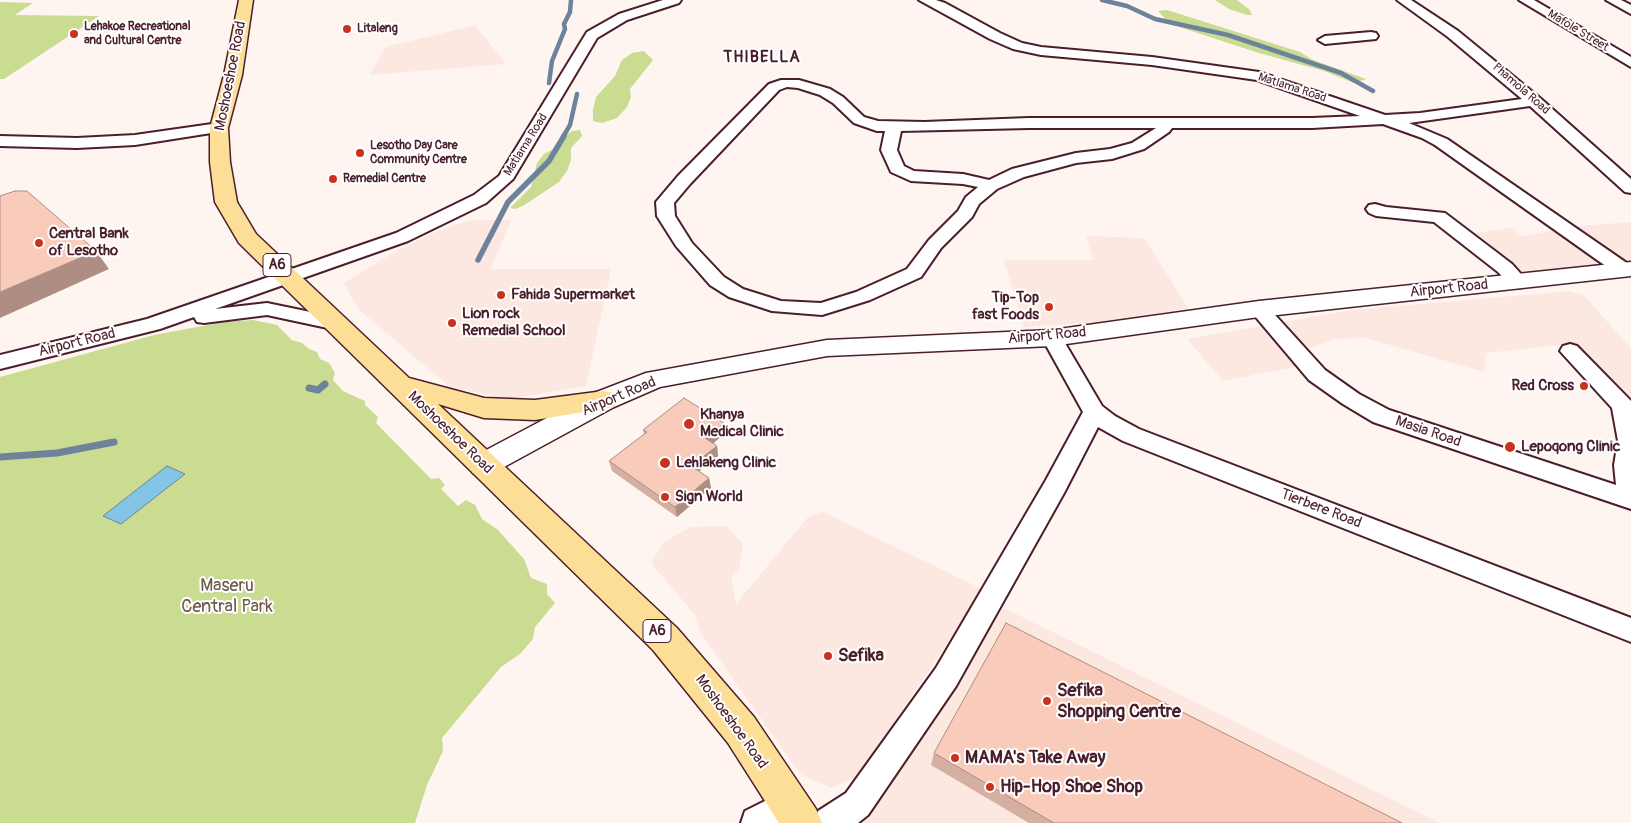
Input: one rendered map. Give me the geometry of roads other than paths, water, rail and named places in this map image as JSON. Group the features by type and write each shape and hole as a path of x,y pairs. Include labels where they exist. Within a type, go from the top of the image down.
{"main road":[{"name":"Moshoeshoe Road","path":"246,0 233,76 218,128 220,162 226,202 247,238 290,277 483,465 666,639 741,730 795,814"},
{"name":"Airport Road","path":"483,465 604,400 655,379 826,348 1052,338 1259,309 1627,269"},
{"path":"399,384 484,408 535,410 604,400"}],"street":[{"name":"Matlama Road","path":"153,324 402,237 480,199 506,179 592,35 623,17 675,0"},
{"name":"Matlama Road","path":"925,0 941,6 995,36 1018,46 1152,61 1259,76 1428,135 1627,269"},
{"name":"Phamola Road","path":"1403,0 1473,50 1535,101 1631,188"},
{"name":"Mafole Street","path":"1525,0 1631,63"},
{"path":"1612,0 1631,10"},
{"path":"1325,40 1371,36"},
{"path":"1166,123 1164,129 1138,146 1112,154 1076,158 1018,174 991,185 972,200 966,213 935,244 914,273 863,296 822,309 779,307 736,293 717,281 685,246 666,216 665,202 684,180 774,87 786,83 825,92 838,100 859,120 877,126 894,127 1028,122 1312,123 1420,118 1535,101"},
{"path":"894,127 889,150 897,169 911,176 963,179 991,185"},
{"path":"0,140 77,143 135,140 218,128"},
{"path":"1375,209 1382,212 1406,215 1439,217 1505,268 1518,282"},
{"path":"153,324 267,309 337,324"},
{"name":"Masia Road","path":"1259,309 1317,375 1351,399 1381,416 1631,499"},
{"name":"Airport Road","path":"0,362 153,324"},
{"name":"Tierbere Road","path":"1052,338 1094,412 1107,422 1131,435 1631,630"},
{"path":"1570,351 1622,405 1630,441 1626,465 1631,499"},
{"path":"830,823 858,804 946,677 1055,486 1094,412"},
{"path":"756,823 795,814"}],"water":[{"path":"167,466 185,474 121,524 103,516"}],"waterway":[{"path":"549,83 552,61 565,29 564,24 570,12 571,0"},
{"path":"1102,0 1127,6 1155,19 1228,35 1255,44 1341,73 1373,91"},
{"path":"563,137 570,125 577,94"},
{"path":"478,260 508,202 549,161 564,136"},
{"path":"309,388 318,390 325,384"},
{"path":"0,457 57,453 114,442"}],"place":[{"name":"Litaleng","path":"347,29"},
{"name":"Lehakoe Recreational and Cultural Centre","path":"74,34"},
{"name":"Lesotho Day Care Community Centre","path":"360,153"},
{"name":"Remedial Centre","path":"333,179"},
{"name":"Central Bank of Lesotho","path":"39,243"},
{"name":"Fahida Supermarket","path":"501,295"},
{"name":"Tip-Top fast Foods","path":"1049,307"},
{"name":"Lion rock Remedial School","path":"452,323"},
{"name":"Red Cross","path":"1584,386"},
{"name":"Khanya Medical Clinic","path":"689,424"},
{"name":"Lepoqong Clinic","path":"1510,447"},
{"name":"Lehlakeng Clinic","path":"665,463"},
{"name":"Sign World","path":"665,497"},
{"name":"Sefika","path":"828,656"},
{"name":"Sefika Shopping Centre","path":"1047,701"},
{"name":"MAMA's Take Away","path":"955,758"},
{"name":"Hip-Hop Shoe Shop","path":"990,787"}],"district":[{"name":"THIBELLA","path":"762,58"}],"park label":[{"name":"Maseru Central Park","path":"227,596"}]}
